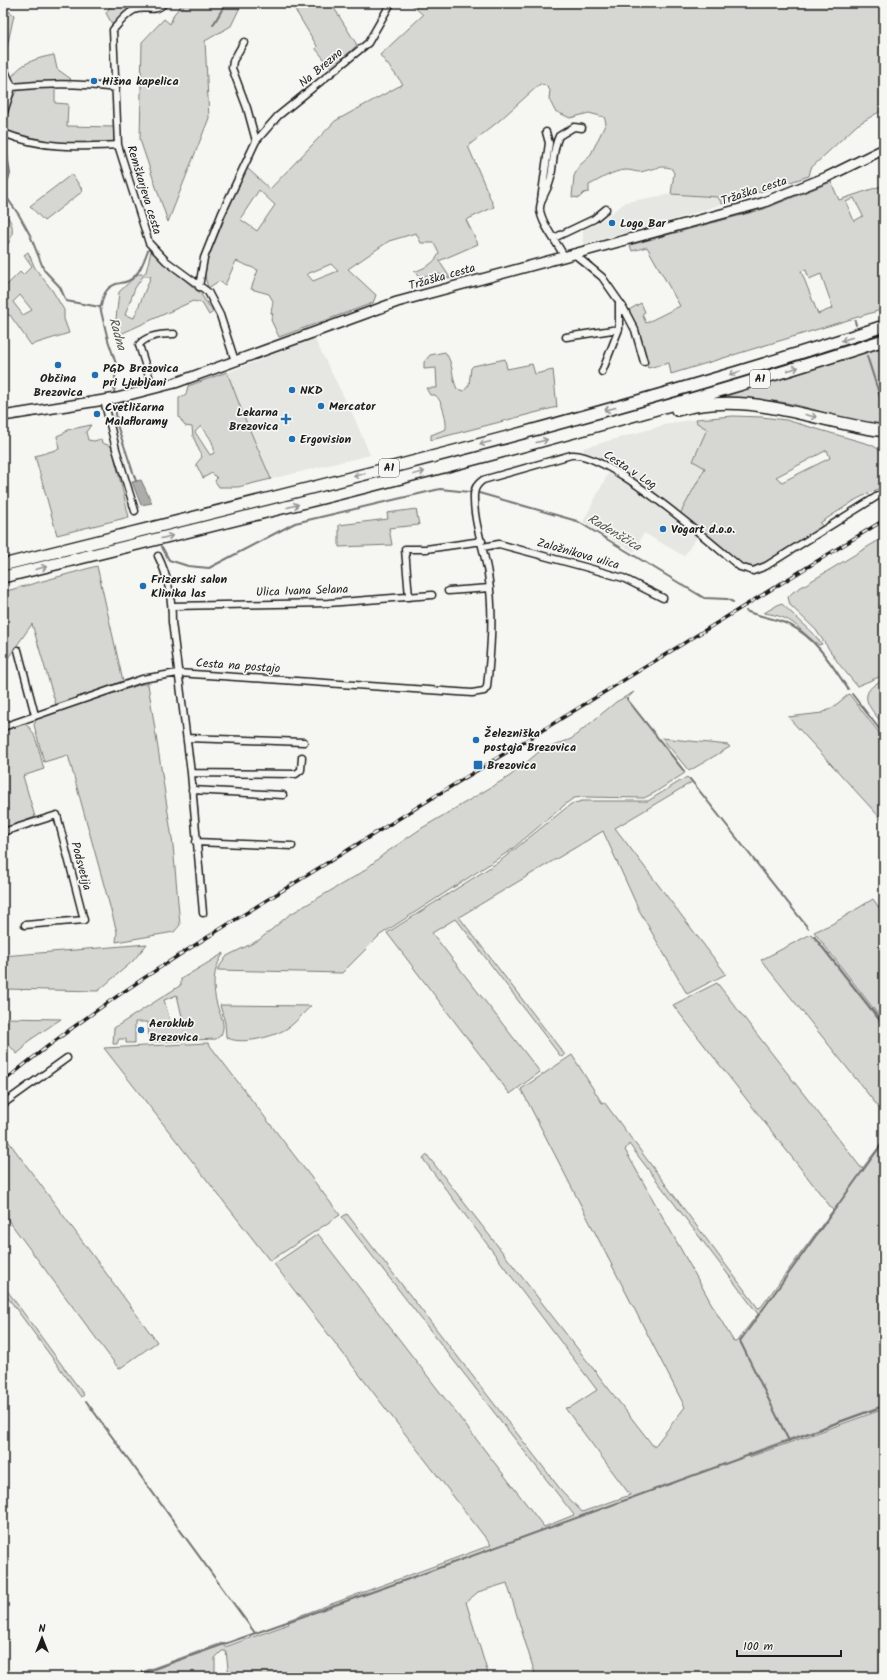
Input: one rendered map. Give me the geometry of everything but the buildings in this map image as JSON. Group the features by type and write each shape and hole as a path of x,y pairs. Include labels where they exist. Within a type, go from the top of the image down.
{"highway":[{"name":"A1","path":"3,565 428,458 630,404 721,378 884,326"},
{"name":"A1","path":"3,577 261,514 635,416 784,372 884,340"},
{"path":"635,416 652,416 682,409 715,404 766,405 845,425 884,431"}],"main road":[{"name":"Tržaška cesta","path":"3,416 111,399 152,389 235,361 397,302 762,203 827,177 884,149"}],"street":[{"name":"Remškarjeva cesta","path":"164,3 155,10 143,8 133,10 113,30 118,145 149,243 166,261 199,287 208,292 220,315 235,361"},
{"name":"Na Brezno","path":"199,287 204,258 222,213 256,140 278,116 368,43 391,3"},
{"path":"244,42 233,61 232,68 256,140"},
{"path":"3,66 12,87 3,116"},
{"path":"12,87 42,84 92,84 116,88"},
{"path":"540,204 550,181 555,149 559,136 574,127 582,128"},
{"path":"546,132 549,143 540,204 542,216 554,238 569,255 602,277 623,307 635,330 644,362"},
{"path":"3,133 42,145 78,147 118,145"},
{"path":"554,238 588,223 606,209"},
{"path":"602,372 618,329 619,302"},
{"path":"566,336 618,329"},
{"path":"152,389 139,345 141,342 161,334 174,334"},
{"path":"111,399 135,511"},
{"name":"Cesta v Log","path":"483,544 474,492 483,480 571,455 585,455 613,471 676,514 740,567 746,570 757,570 884,492"},
{"path":"448,591 490,588 483,544"},
{"name":"Založnikova ulica","path":"409,598 405,549 483,544 499,544 624,578 663,598"},
{"path":"158,556 163,566 172,606 178,673 191,773 203,914"},
{"name":"Cesta na postajo","path":"3,727 142,679 178,673 480,693 487,687 490,657 490,588"},
{"name":"Ulica Ivana Selana","path":"172,606 328,603 409,598 432,595"},
{"path":"18,650 35,715"},
{"path":"186,738 304,742"},
{"path":"191,773 296,774 301,770 302,757"},
{"path":"192,790 283,795"},
{"name":"Podsvetija","path":"3,832 56,815 84,920 25,924"},
{"path":"196,842 292,846"},
{"path":"3,1104 67,1058"}],"shaded area":[{"path":"113,3 133,3 133,8 116,23 112,24 106,13"},
{"path":"183,3 242,3 231,26 205,41 209,118 168,222 140,140 142,42 164,19 170,24 174,14"},
{"path":"291,3 331,3 357,45 332,69 316,49 317,46"},
{"path":"410,3 884,3 884,109 857,125 811,168 809,176 722,204 718,197 671,194 674,173 671,168 667,167 659,167 640,172 622,170 589,185 589,192 584,193 579,198 572,197 574,176 579,166 590,156 606,123 604,117 589,113 570,118 555,111 549,99 550,90 545,85 540,84 468,146 494,207 466,220 478,244 439,261 451,279 439,274 419,277 414,272 429,265 435,260 439,253 434,243 421,243 416,233 389,241 348,269 376,295 373,303 279,337 271,320 273,314 271,313 273,301 269,294 251,289 258,270 236,261 225,285 219,281 208,288 204,272 207,260 246,167 270,189 335,121 403,84 380,55 423,15","holes":["259,190 275,205 257,231 240,219","331,264 338,271 313,281 307,274"]},
{"path":"3,7 14,15 7,47 3,47"},
{"path":"54,55 57,69 71,79 66,83 15,84 12,77 25,64 36,59"},
{"path":"55,86 55,103 68,104 67,126 114,127 114,141 77,144 38,142 6,131 3,128 12,101 15,94 19,90 31,87"},
{"path":"72,174 83,191 44,221 30,206"},
{"path":"831,182 839,200 884,185 884,309 671,374 669,363 648,368 627,311 641,303 645,312 642,314 646,323 680,306 647,247 632,251 630,245 764,209","holes":["854,198 863,216 854,221 846,202","806,270 809,279 821,274 833,308 818,314 801,271"]},
{"path":"671,194 718,197 722,204 676,219 583,244 583,230 600,222 626,202"},
{"path":"3,213 10,221 12,226 12,236 7,246 3,250 3,244 6,240 3,238"},
{"path":"151,251 200,293 213,312 209,315 202,303 193,301 114,337 119,292 138,274 143,274 146,272","holes":["143,276 151,276 134,318 125,315 135,288"]},
{"path":"28,252 35,268 52,290 64,310 64,319 69,333 31,345 10,315 3,316 3,283 6,286 20,272 23,275 32,266 24,255","holes":["20,295 32,310 23,315 13,302"]},
{"path":"314,338 354,417 370,455 271,479 227,373"},
{"path":"884,347 884,425 848,419 787,403 764,400 726,399 723,397"},
{"path":"445,352 450,361 457,389 464,391 469,385 471,368 473,366 505,359 507,369 532,364 535,374 553,370 557,407 431,440 431,435 446,429 446,425 444,410 438,397 435,395 430,395 426,388 437,388 436,368 424,369 424,362 430,355"},
{"path":"227,372 245,419 271,479 238,487 219,487 215,481 217,478 212,473 203,478 196,464 202,457 193,436 192,427 185,426 179,417 179,398 186,394 188,386","holes":["201,426 210,438 213,445 214,453 210,455 195,432"]},
{"path":"733,416 786,420 872,445 884,453 884,486 857,499 820,523 823,527 770,561 754,567 739,564 680,514 705,468 693,461 707,429 697,423 696,419","holes":["827,450 830,458 782,482 776,477"]},
{"path":"696,419 697,423 707,429 693,460 705,468 680,514 701,531 684,556 644,533 634,552 583,522 611,468 593,455 584,453 583,448 672,423"},
{"path":"91,425 86,432 88,440 94,441 101,439 102,443 111,446 129,517 57,535 35,456 59,449 57,436 66,432 67,430"},
{"path":"141,480 152,503 141,505 132,482"},
{"path":"416,509 419,525 389,528 392,545 339,547 339,525 388,519 387,513"},
{"path":"884,537 884,675 857,686 839,664 816,630 790,605 788,597 793,592"},
{"path":"97,566 123,681 56,705 32,624 3,665 3,592"},
{"path":"781,603 813,633 822,644 819,645 789,621 775,615 764,613"},
{"path":"884,679 884,726 869,706 867,695 869,690"},
{"path":"142,684 148,684 173,845 180,925 174,932 116,942 117,932 68,755 44,762 34,725 37,718"},
{"path":"634,692 627,699 685,773 644,798 574,798 511,850 380,935 342,973 217,970 227,956 259,940 289,915 361,873 384,854 422,828 510,776 540,751 571,739 616,702"},
{"path":"849,694 884,739 884,822 788,717 822,713 832,708"},
{"path":"24,724 28,726 35,736 44,769 23,776 35,817 3,829 3,731"},
{"path":"662,738 728,745 730,747 689,771"},
{"path":"687,777 692,782 615,828 726,974 687,994 639,910 603,831 459,917 565,1055 561,1057 457,920 455,919 432,933 540,1072 510,1094 387,933 500,861 571,804 582,801 648,801"},
{"path":"873,899 884,915 884,1022 814,932 834,923"},
{"path":"811,934 884,1027 884,1114 761,960"},
{"path":"147,944 133,961 98,991 3,989 3,956"},
{"path":"224,953 217,966 214,979 216,1001 223,1024 221,1035 216,1039 149,1042 148,1022 135,1022 135,1043 126,1043 126,1039 119,1039 117,1044 113,1044 114,1028 181,985 181,979","holes":["177,995 183,1021 171,1024 164,1000"]},
{"path":"717,983 862,1169 884,1140 884,1405 748,1454 749,1457 884,1409 884,1677 536,1677 507,1583 478,1592 466,1602 489,1677 229,1677 226,1651 222,1651 215,1658 215,1677 128,1677 222,1643 225,1647 289,1624 288,1620 491,1545 274,1264 318,1234 544,1527 574,1515 342,1217 347,1214 561,1490 582,1512 630,1495 565,1408 571,1407 597,1390 423,1159 427,1155 654,1447 685,1407 521,1089 572,1055 602,1103 604,1102 758,1308 761,1307 833,1210 673,1005","holes":["629,1144 758,1314 736,1342 734,1342 625,1150"]},
{"path":"220,1005 311,1006 293,1024 280,1032 247,1041 239,1041 226,1037 225,1023"},
{"path":"3,1018 61,1019 27,1042 24,1048 17,1054 3,1038"},
{"path":"208,1043 340,1215 270,1261 104,1048"},
{"path":"3,1134 157,1342 119,1369 3,1213"},
{"path":"3,1285 84,1395 81,1397 3,1291"}],"waterway":[{"path":"213,25 226,3"},
{"name":"Radna","path":"3,141 6,148 10,174 4,190 5,195 19,215 30,235 44,270 60,287 66,301 100,307 108,340 116,364 114,395"},
{"path":"101,306 104,296 109,288 116,284 128,281 135,276 141,268 148,250"},
{"path":"855,321 856,325"},
{"path":"867,356 884,409"},
{"name":"Radna","path":"115,401 117,425 136,481"},
{"path":"162,547 169,560 188,566 209,568 295,523 440,489 479,493 577,521 704,598 727,599 733,602"},
{"name":"Radenščica","path":"746,611 774,619 799,630 823,653 848,689"},
{"name":"Radenščica","path":"852,694 884,735"},
{"path":"627,699 684,771"},
{"path":"690,779 808,928"},
{"path":"814,936 884,1025"},
{"path":"789,1441 740,1341 884,1141"},
{"path":"86,1401 255,1633"},
{"path":"131,1677 403,1581 884,1406"}],"railway":[{"path":"3,1082 87,1017 220,929 884,520"}],"place":[{"name":"Hišna kapelica","path":"94,81"},
{"name":"Logo Bar","path":"612,223"},
{"name":"Občina Brezovica","path":"58,365"},
{"name":"PGD Brezovica pri Ljubljani","path":"95,375"},
{"name":"NKD","path":"292,390"},
{"name":"Mercator","path":"321,406"},
{"name":"Cvetličarna Malafloramy","path":"97,414"},
{"name":"Lekarna Brezovica","path":"286,419"},
{"name":"Ergovision","path":"292,439"},
{"name":"Vogart d.o.o.","path":"663,529"},
{"name":"Frizerski salon Klinika las","path":"143,586"},
{"name":"Železniška postaja Brezovica","path":"476,740"},
{"name":"Brezovica","path":"478,765"},
{"name":"Aeroklub Brezovica","path":"141,1030"}]}
